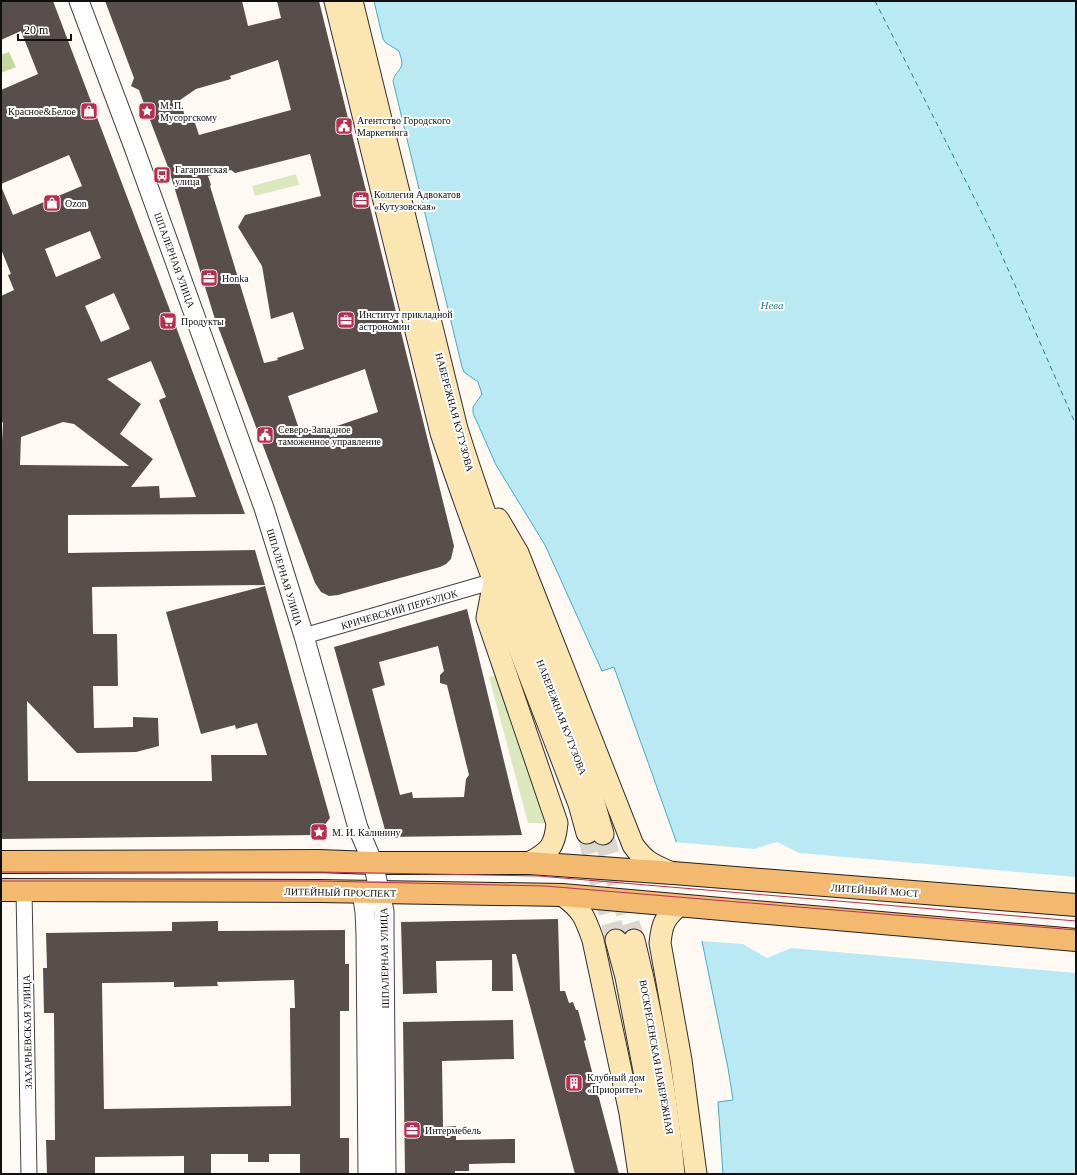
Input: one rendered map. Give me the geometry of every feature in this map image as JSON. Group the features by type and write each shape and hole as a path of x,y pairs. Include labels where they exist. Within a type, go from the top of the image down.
{"main road":[{"name":"НАБЕРЕЖНАЯ КУТУЗОВА","path":"335,1 441,433 494,581 579,804 595,833 593,799 472,476 457,429 352,1"},
{"path":"472,476 518,553 632,845 640,856 653,866 673,873"},
{"path":"494,581 487,618 557,823 556,837 551,846 544,855 529,863"},
{"path":"1,862 319,861 373,863 529,863 673,873"},
{"name":"ЛИТЕЙНЫЙ МОСТ","path":"673,873 1076,905"},
{"name":"ЛИТЕЙНЫЙ ПРОСПЕКТ","path":"1,890 371,892 562,895 678,906"},
{"path":"562,895 574,904 582,914 593,940 630,1113 639,1174"},
{"path":"696,1174 681,1060 660,943 661,930 666,916 678,906 1076,940"},
{"name":"ВОСКРЕСЕНСКАЯ НАБЕРЕЖНАЯ","path":"657,1174 656,1154 646,1081 626,977 625,940 648,998 672,1142 674,1174"}],"street":[{"name":"ШПАЛЕРНАЯ УЛИЦА","path":"79,1 135,150 260,496 304,636 358,828 373,863 371,892 365,912 368,1174"},
{"name":"КРИЧЕВСКИЙ ПЕРЕУЛОК","path":"304,636 494,581"},
{"name":"ЗАХАРЬЕВСКАЯ УЛИЦА","path":"24,890 29,1174"},
{"name":"ШПАЛЕРНАЯ УЛИЦА","path":"371,892 384,911 386,1174"}],"green space":[{"path":"9,52 16,67 1,73 1,55"},
{"path":"296,174 299,185 255,196 252,186"},
{"path":"497,675 550,823 528,823 489,677"}],"water":[{"name":"Нева","path":"374,1 1076,1 1076,1174 723,1174 718,1102 733,1100 728,1068 703,946 690,891 675,838 614,667 602,671 545,545 496,465 473,413 473,407 482,394 478,382 464,372 462,367 393,81 402,64 401,59 399,51 386,43 383,39"}],"pier":[{"path":"674,842 754,849 777,842 799,853 1076,877 1076,973 791,948 767,958 743,944 700,941"}],"building":[{"path":"1,1 53,1 245,514 68,515 68,553 255,550 265,585 92,587 93,634 117,634 118,686 93,686 94,728 133,727 133,717 158,718 159,746 136,752 77,753 27,701 28,781 212,781 211,755 267,755 257,723 236,729 235,725 201,734 166,612 265,586 330,818 317,835 1,839 1,459 3,423 1,420 1,296 14,290 8,275 11,274 1,249 1,186 13,215 82,186 69,155 1,184 1,90 38,74 21,31 1,40","holes":["90,231 101,258 56,277 45,249","114,293 130,329 101,342 85,306","151,361 166,397 159,400 196,497 160,498 159,486 131,487 153,459 120,434 141,404 107,379","63,422 74,424 129,466 20,465 21,437"]},
{"path":"105,1 242,1 248,26 281,18 277,1 319,1 454,546 451,559 446,564 440,567 338,595 329,596 321,592 315,583 214,316 168,167 139,90 131,86 134,78","holes":["278,60 291,110 199,135 194,120 187,123 180,100 196,89 231,79 230,76","310,154 321,196 245,215 238,227 262,266 271,319 293,312 304,349 277,358 278,360 264,363 208,176 231,170 235,173","365,369 378,412 331,428 331,426 301,435 288,396"]},
{"path":"467,609 522,835 387,837 334,647","holes":["438,646 444,671 440,675 440,683 447,685 469,775 466,779 464,797 413,798 412,792 400,795 372,689 385,685 379,662"]},
{"path":"558,919 560,991 565,991 569,1003 573,1002 576,1010 578,1010 586,1040 584,1041 619,1174 575,1174 516,954 512,954 513,991 492,991 492,960 436,961 437,993 403,994 401,922"},
{"path":"218,921 218,931 345,930 345,964 349,964 349,1011 340,1011 340,1138 349,1138 349,1174 300,1174 300,1154 269,1154 269,1162 248,1162 248,1154 211,1154 211,1173 184,1173 184,1156 95,1157 95,1174 47,1174 46,1140 55,1140 54,1013 44,1013 43,968 47,968 46,933 172,931 172,922","holes":["294,980 295,1008 290,1008 291,1106 104,1109 102,983 174,982 174,987 218,986 217,982"]},
{"path":"513,1020 514,1059 442,1061 443,1127 456,1126 456,1140 515,1139 515,1163 469,1164 469,1171 455,1171 455,1174 405,1174 403,1022"}],"ferry route":[{"path":"875,1 993,235 1076,425"}],"tunnel":[{"path":"587,833 616,940"},
{"path":"603,834 634,940"}],"tram line":[{"path":"1,872 319,872 539,876 1076,921"},
{"path":"1,881 319,881 545,886 1076,930"}],"place":[{"name":"Красное&Белое","path":"89,111"},
{"name":"М. П. Мусоргскому","path":"147,111"},
{"name":"Агентство Городского Маркетинга","path":"344,126"},
{"name":"Гагаринская улица","path":"162,175"},
{"name":"Коллегия Адвокатов «Кутузовская»","path":"361,200"},
{"name":"Ozon","path":"52,203"},
{"name":"Honka","path":"209,278"},
{"name":"Институт прикладной астрономии","path":"346,320"},
{"name":"Продукты","path":"168,321"},
{"name":"Северо-Западное таможенное управление","path":"265,435"},
{"name":"М. И. Калинину","path":"319,832"},
{"name":"Клубный дом «Приоритет»","path":"574,1083"},
{"name":"Интермебель","path":"412,1130"}]}
